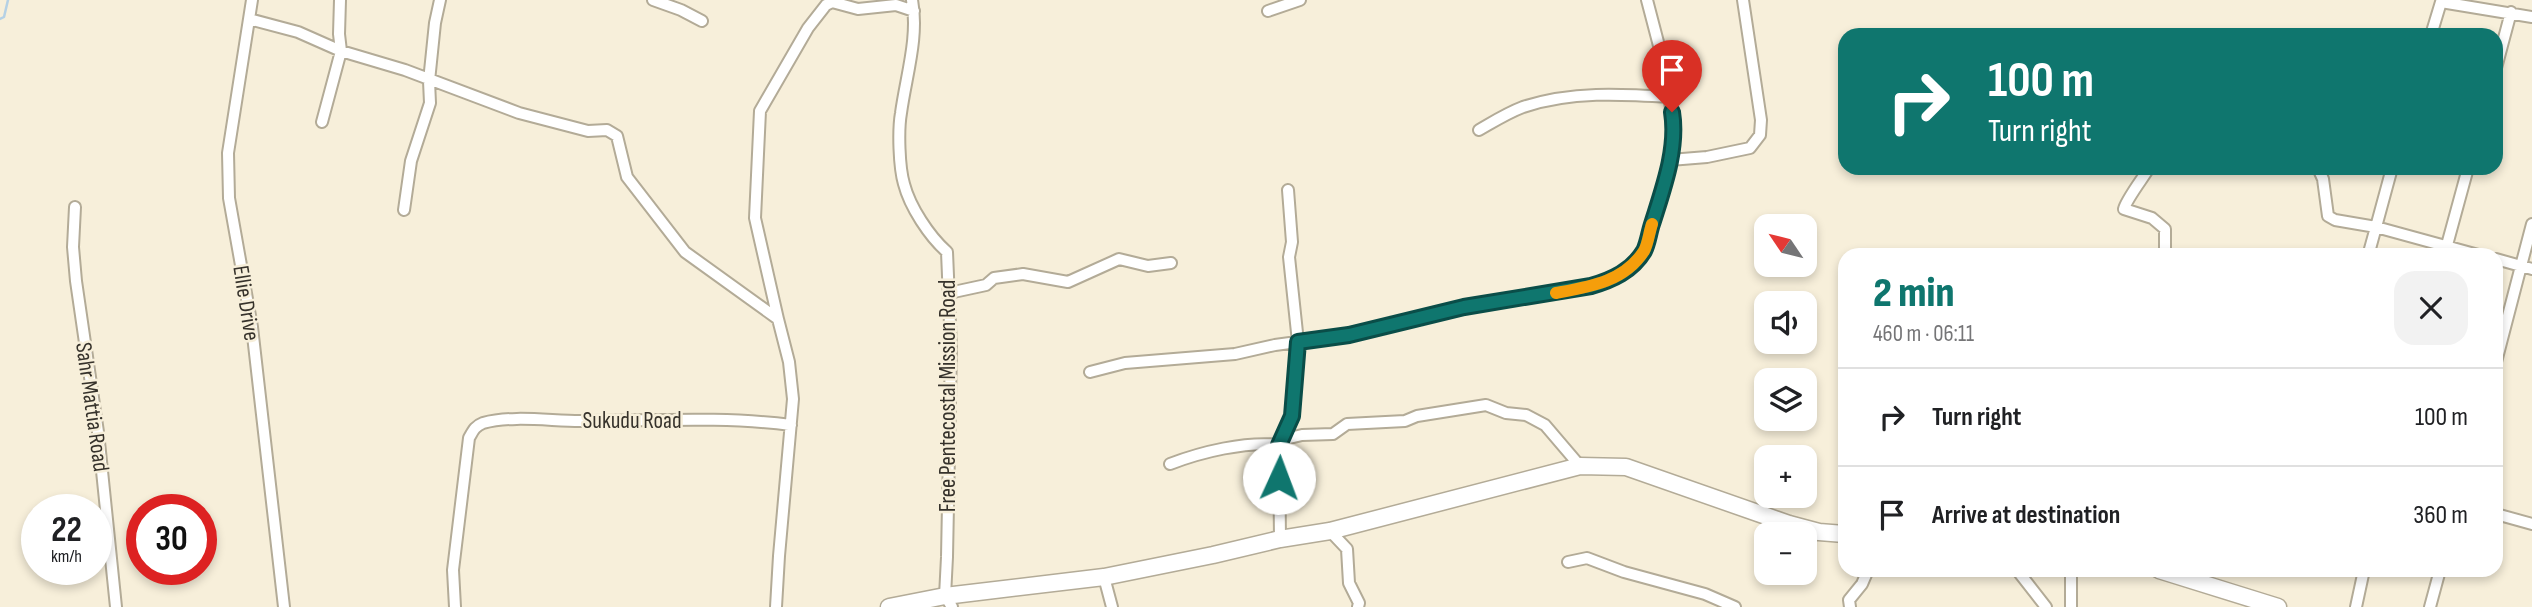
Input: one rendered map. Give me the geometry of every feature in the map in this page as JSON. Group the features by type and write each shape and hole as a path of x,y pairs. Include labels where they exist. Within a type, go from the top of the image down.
{"main road":[{"path":"889,607 964,601 1213,555 1280,538 1330,531 1580,466 1626,467 1789,524 1819,532 1838,534"},
{"path":"2182,577 2278,607"}],"street":[{"name":"Ellie Drive","path":"252,0 228,153 228,187 252,327 284,607"},
{"path":"322,122 341,51 338,34 340,0"},
{"path":"404,210 411,161 430,103 429,81 440,0"},
{"path":"653,0 681,10 702,22"},
{"path":"1268,11 1300,0"},
{"path":"1090,372 1125,363 1235,354 1349,335 1464,307 1609,281 1623,274 1645,249 1670,160 1675,127 1671,97 1647,0"},
{"path":"1670,160 1707,158 1750,148 1760,135 1761,120 1743,0"},
{"path":"776,607 793,398 789,362 755,218 760,111 802,38 826,5 832,2 858,9 913,5"},
{"path":"2433,28 2441,2 2532,17"},
{"name":"Free Pentecostal Mission Road","path":"913,5 909,64 900,117 903,183 919,216 938,244 947,252 951,348 948,601"},
{"path":"2503,42 2511,12"},
{"path":"249,19 298,32 341,51 405,70 429,81 551,123 588,131 607,130 617,136 627,177 685,252 778,319"},
{"path":"1479,130 1524,107 1579,95 1605,93 1671,97"},
{"path":"2145,175 2124,208 2152,218 2165,229 2165,248"},
{"path":"2321,175 2329,216 2335,220 2376,227 2436,248"},
{"path":"2370,248 2390,175"},
{"path":"2446,248 2466,175"},
{"path":"1280,538 1280,443 1292,416 1298,342 1289,257 1293,242 1288,190"},
{"name":"Sahr Mattia Road","path":"75,206 72,247 83,342 98,432 116,607"},
{"path":"2503,341 2527,268 2532,224"},
{"path":"949,293 986,285 994,278 1023,274 1068,282 1119,259 1147,266 1171,263"},
{"path":"2503,261 2527,268"},
{"path":"1170,464 1192,456 1245,445 1280,443 1302,435 1333,434 1347,424 1405,421 1418,416 1486,405 1506,413 1527,415 1545,425 1580,466"},
{"name":"Sukudu Road","path":"455,607 453,570 457,531 469,438 475,427 483,423 519,420 642,419 762,421 791,425"},
{"path":"2503,515 2531,520"},
{"path":"1330,531 1347,549 1349,583 1359,603 1358,607"},
{"path":"1568,562 1587,558 1624,572 1705,594 1735,607"},
{"path":"1104,577 1112,607"},
{"path":"1850,607 1849,600 1866,577"},
{"path":"2022,577 2046,607"},
{"path":"2071,577 2071,607"},
{"path":"2356,607 2362,577"},
{"path":"2430,607 2438,577"}],"waterway":[{"path":"0,19 4,17 8,0"}],"slow traffic":[{"path":"1556,293 1609,281 1623,274 1645,249 1652,224"}],"route":[{"path":"1279,478 1279,445 1292,416 1298,342 1349,335 1464,307 1591,286 1623,274 1645,249 1670,160 1675,127 1672,112"}]}
